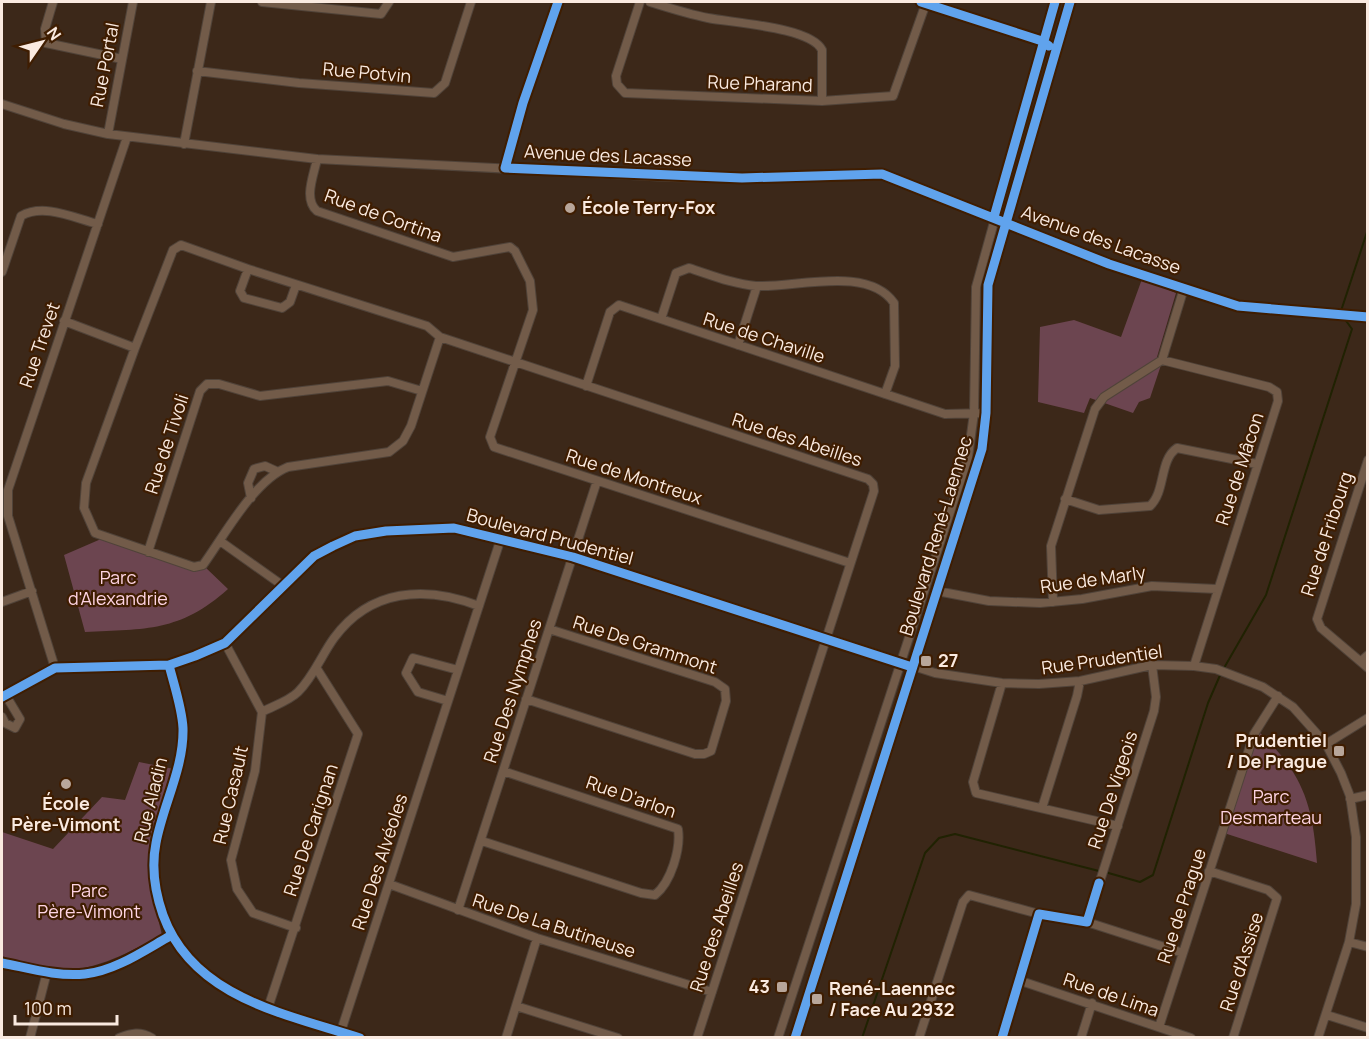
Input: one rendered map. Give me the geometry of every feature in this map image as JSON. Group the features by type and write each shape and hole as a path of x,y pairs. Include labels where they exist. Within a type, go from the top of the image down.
{"street":[{"path":"53,2 45,29 46,43 122,59"},
{"name":"Rue Portal","path":"108,134 133,2"},
{"path":"184,144 211,2"},
{"path":"262,2 381,14 389,2"},
{"name":"Rue Potvin","path":"197,71 328,85 435,93 446,83 471,2"},
{"path":"505,168 523,103 558,2"},
{"name":"Rue Pharand","path":"640,2 616,76 620,90 626,93 680,96 822,101 893,96 924,2"},
{"path":"650,2 709,18 776,29 808,38 820,44 822,101"},
{"path":"924,2 1042,41 1054,49"},
{"name":"Boulevard René-Laennec","path":"778,1038 968,457 974,413 976,286 1042,41 1055,2"},
{"name":"Boulevard René-Laennec","path":"795,1038 982,449 986,413 988,285 1054,49 1070,2"},
{"name":"Avenue des Lacasse","path":"2,104 64,124 108,134 317,159 690,177 882,174 1109,264 1238,306 1368,317"},
{"name":"Rue Trevet","path":"55,668 8,516 8,490 128,137"},
{"name":"Rue de Cortina","path":"317,159 309,199 311,206 317,211 453,256 501,247 510,247 515,251 530,281 533,296 533,310 515,362"},
{"path":"2,272 21,216 45,210 98,224"},
{"name":"Rue des Abeilles","path":"135,348 173,250 181,245 296,285 427,326 440,337 868,479 873,484 874,491 697,1038"},
{"path":"661,319 676,273 689,268 739,284 757,286 856,282 890,297 894,303 895,366 885,394"},
{"path":"248,269 240,291 244,298 282,308 290,302 296,285"},
{"path":"738,345 757,286"},
{"path":"1053,602 1051,546 1098,402 1162,360 1184,288"},
{"name":"Rue de Chaville","path":"586,386 610,312 619,305 945,414 986,413"},
{"path":"64,321 135,348 86,483 84,508 95,533 194,567 203,565 251,498 276,471 288,466 389,452 402,441 411,426 440,337"},
{"name":"Rue de Mâcon","path":"1162,360 1274,389 1278,401 1194,666"},
{"name":"Rue de Montreux","path":"515,362 490,437 494,447 850,563"},
{"name":"Rue de Tivoli","path":"148,552 200,391 207,384 219,384 260,396 388,381 422,391"},
{"path":"1065,499 1099,510 1150,506 1156,498 1170,455 1177,448 1257,464"},
{"name":"Rue de Fribourg","path":"1368,460 1317,619 1321,628 1368,668"},
{"path":"251,498 248,483 254,470 265,466 276,471"},
{"name":"Rue Des Nymphes","path":"458,910 597,481"},
{"name":"Boulevard Prudentiel","path":"2,717 5,723 15,728 20,719 3,695 55,668 170,665 225,643 314,556 355,536 386,531 454,528 573,556 912,667"},
{"name":"Rue Des Alvéoles","path":"341,1031 501,538"},
{"path":"220,541 282,585"},
{"name":"Rue de Marly","path":"937,591 989,602 1053,602 1152,586 1192,586 1218,589"},
{"path":"2,602 32,591"},
{"path":"225,643 262,712 297,694 317,669 333,639 350,620 380,602 412,592 457,598 479,606"},
{"name":"Rue De Grammont","path":"526,699 695,754 711,751 726,701 725,689 715,682 549,629"},
{"path":"1361,662 1368,655"},
{"path":"448,701 418,692 406,673 412,658 458,670"},
{"name":"Rue Aladin","path":"170,665 183,728 178,770 155,844 153,870 155,893 170,936 203,974 226,991 268,1008 360,1038"},
{"name":"Rue Prudentiel","path":"912,667 935,674 1002,684 1080,681 1152,665 1194,666 1232,673 1278,696 1305,719 1326,744 1341,772 1350,800 1356,837 1358,877 1349,942 1318,1038"},
{"name":"Rue De Vigeois","path":"1087,922 1154,711 1156,697 1152,665"},
{"name":"Rue De Carignan","path":"268,1008 358,734 317,669"},
{"path":"1042,808 1080,681"},
{"path":"1002,684 973,782 976,793 1118,826"},
{"name":"Rue de Prague","path":"1159,1027 1254,734 1278,696"},
{"name":"Rue Casault","path":"262,712 255,771 231,860 237,889 254,913 296,928"},
{"path":"1326,744 1368,718"},
{"name":"Rue D'arlon","path":"482,841 641,893 655,895 665,887 668,878 679,840 678,828 503,771"},
{"path":"1350,800 1368,795"},
{"name":"Rue d'Assise","path":"1209,872 1268,890 1277,898 1233,1038"},
{"name":"Rue De La Butineuse","path":"389,884 537,938 712,992"},
{"path":"919,1038 963,902 969,895 1039,914 1087,922 1183,953"},
{"path":"1002,1038 1021,981 1039,914"},
{"path":"2,963 47,972 86,974 121,963 170,936"},
{"path":"506,1038 537,938"},
{"path":"1349,942 1368,947"},
{"path":"30,1038 47,972"},
{"name":"Rue de Lima","path":"1021,981 1191,1038"},
{"path":"1081,1038 1092,1003"},
{"path":"516,1006 618,1038"},
{"path":"1327,1015 1368,1028"},
{"path":"120,1038 132,1033 144,1033 152,1038"}],"green space":[{"path":"1142,279 1176,293 1157,357 1161,365 1150,398 1139,402 1133,413 1090,398 1084,413 1038,402 1040,327 1074,320 1121,337"},
{"name":"Parc d'Alexandrie","path":"101,539 192,568 205,567 228,589 211,603 178,621 161,626 85,632 64,555"},
{"name":"Parc Desmarteau","path":"1260,733 1286,762 1303,792 1309,807 1317,863 1224,833 1249,756"},
{"name":"Parc Père-Vimont","path":"139,762 174,769 152,832 149,858 151,884 162,935 107,961 78,969 47,969 2,957 2,832 53,849 102,797 125,800"}],"waterway":[{"path":"1340,314 1368,229"},
{"path":"1224,668 1266,595 1352,329 1344,318"},
{"path":"1105,872 1140,882 1153,875 1208,703 1221,673"},
{"path":"862,1038 925,853 939,838 955,834 1099,871"}],"cycle path":[{"path":"558,2 523,103 505,168 742,178 882,174 1109,264 1238,306 1368,317"},
{"path":"921,2 1042,41 1049,46"},
{"path":"994,217 1055,2"},
{"path":"795,1038 982,449 986,413 988,285 1070,2"},
{"path":"2,697 55,668 169,665 195,656 225,643 314,556 333,546 355,536 386,531 454,528 573,557 912,667"},
{"path":"169,665 181,713 182,743 177,772 156,843 154,871 160,906 177,943 196,966 219,984 245,999 360,1038"},
{"path":"1002,1038 1039,914 1087,922 1099,883"},
{"path":"2,963 53,973 85,974 107,969 170,936"}],"place":[{"name":"École Terry-Fox","path":"570,208"},
{"name":"27","path":"926,661"},
{"name":"Prudentiel / De Prague","path":"1339,751"},
{"name":"École Père-Vimont","path":"66,784"},
{"name":"43","path":"782,987"},
{"name":"René-Laennec / Face Au 2932","path":"817,999"}]}
